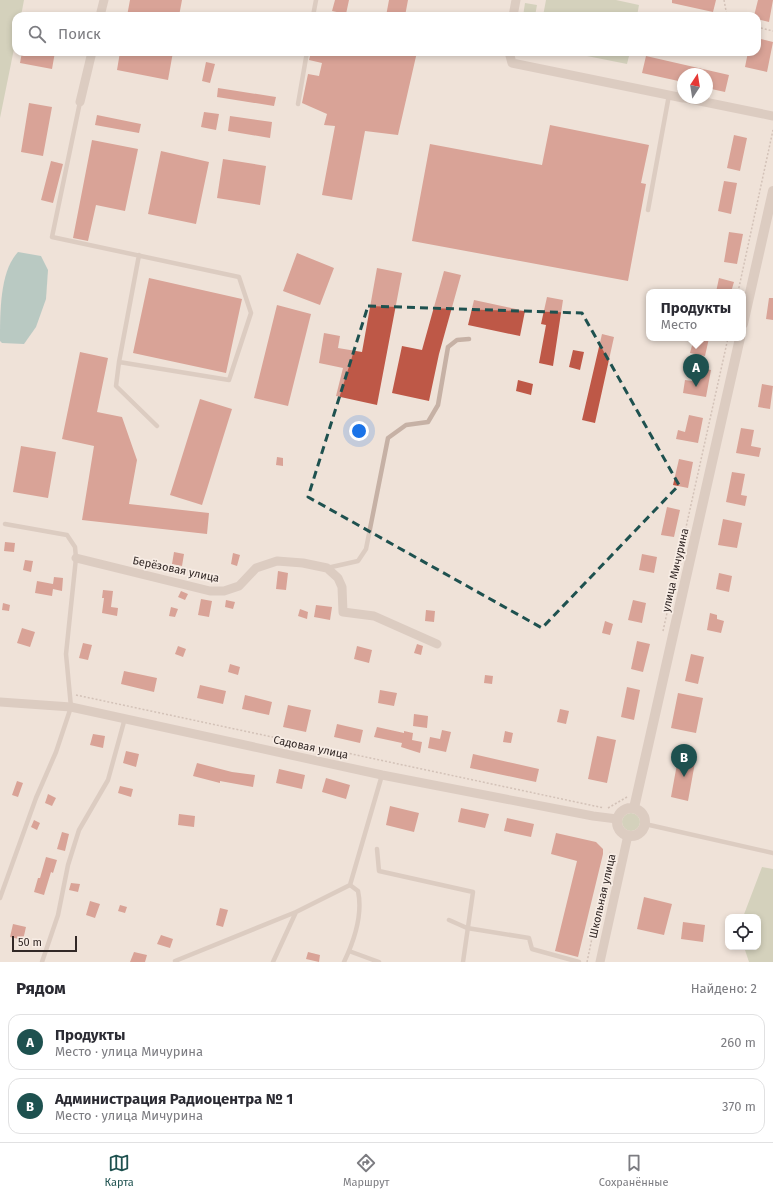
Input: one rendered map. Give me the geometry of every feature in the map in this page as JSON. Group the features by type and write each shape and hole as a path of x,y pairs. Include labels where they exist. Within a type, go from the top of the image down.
{"street":[{"path":"101,12 104,0"},
{"path":"514,12 516,0"},
{"path":"80,102 91,56"},
{"path":"510,56 512,63 677,96"},
{"path":"713,104 773,116"},
{"path":"746,311 773,190"},
{"name":"улица Мичурина","path":"634,808 739,341"},
{"name":"Берёзовая улица","path":"76,558 210,591 224,591 238,586 256,568 277,561 302,563 327,568"},
{"path":"327,568 338,578 342,587 343,612 374,616 437,644"},
{"name":"Садовая улица","path":"0,702 71,707 382,775 593,816 617,819"},
{"path":"634,808 642,814 644,824 638,833 628,835 619,829 617,819 623,810 634,808"},
{"name":"Школьная улица","path":"600,962 628,835"}],"lane":[{"path":"314,12 316,0"},
{"path":"298,104 306,56"},
{"path":"648,210 670,95"},
{"path":"80,102 52,237 240,277 251,313 229,380 119,362"},
{"path":"139,255 116,386 157,426"},
{"path":"327,568 358,560 366,549 388,438 406,425 428,422 438,405 448,347 457,340 469,339"},
{"path":"0,898 36,798 56,752 71,707 71,694 66,654 76,558 75,547 67,535 5,524"},
{"path":"42,962 58,914 68,865 79,830 108,780 124,718"},
{"path":"175,961 296,912 350,885 382,775"},
{"path":"644,824 773,853"},
{"path":"377,849 379,872 473,892 463,962"},
{"path":"344,962 349,951 361,904 358,891 350,885"},
{"path":"273,962 296,912"},
{"path":"449,920 467,928 530,938 532,949 578,962"},
{"path":"349,951 379,962"}],"path":[{"path":"724,0 726,12"},
{"path":"761,28 773,31"},
{"path":"739,289 773,130"},
{"path":"663,634 727,341"},
{"path":"71,694 608,808 627,797"},
{"path":"587,962 610,852"}],"highlighted area":[{"path":"368,306 582,313 679,485 542,628 308,497"}],"green space":[{"path":"0,0 24,0 22,12 12,12 13,56 0,118"},
{"path":"546,0 616,0 639,5 638,12 544,12"},
{"path":"525,3 537,5 536,12 524,12"},
{"path":"587,56 629,56 627,64"},
{"path":"631,813 637,816 640,822 637,828 631,831 625,828 622,822 625,816"},
{"path":"762,867 773,869 773,962 749,962 745,950 761,950 761,914 744,914"}],"water":[{"path":"18,252 41,256 48,270 46,299 36,327 24,344 2,343 0,341 0,329 2,292 4,281 12,260"}],"building":[{"path":"130,0 182,0 180,12 128,12"},
{"path":"335,0 349,0 346,12 332,11"},
{"path":"389,0 408,0 406,12 387,12"},
{"path":"672,0 716,0 713,12 672,3"},
{"path":"758,0 773,0 769,22 761,20 761,12 755,12"},
{"path":"761,39 773,42 767,72 745,67 747,56 761,56"},
{"path":"21,56 54,56 52,69 20,63"},
{"path":"119,56 172,56 168,80 117,70"},
{"path":"310,56 416,56 398,135 365,131 352,200 322,195 335,126 324,125 327,114 302,103 308,74 319,76 322,63 309,60"},
{"path":"646,56 698,68 677,68 677,81 642,73"},
{"path":"206,62 215,64 210,83 202,81"},
{"path":"713,71 729,75 725,92 713,89"},
{"path":"218,88 276,97 274,106 217,97"},
{"path":"29,103 52,107 43,156 21,152"},
{"path":"204,112 219,114 216,130 201,127"},
{"path":"97,115 141,124 139,133 95,125"},
{"path":"230,116 272,122 270,138 228,131"},
{"path":"550,125 649,145 641,183 646,184 628,281 412,241 430,144 542,165"},
{"path":"734,135 747,138 740,171 727,168"},
{"path":"92,140 138,149 125,211 96,205 88,241 73,238"},
{"path":"161,151 209,162 196,224 148,214"},
{"path":"223,159 266,166 260,205 217,198"},
{"path":"51,161 63,164 53,203 41,200"},
{"path":"724,181 737,183 731,214 718,211"},
{"path":"729,232 743,234 737,264 724,262"},
{"path":"297,253 334,268 320,305 283,291"},
{"path":"377,268 402,273 377,405 336,396 343,368 319,363 324,333 340,336 338,348 362,352"},
{"path":"444,271 461,275 439,354 429,401 392,393 402,346 422,350"},
{"path":"149,278 242,299 226,373 133,353"},
{"path":"719,278 734,282 732,289 717,289"},
{"path":"547,297 563,300 553,366 539,363 546,325 541,324"},
{"path":"769,298 773,298 773,320 766,319"},
{"path":"474,300 525,311 520,336 468,325"},
{"path":"277,305 311,314 288,406 254,398"},
{"path":"602,334 614,337 595,423 582,420"},
{"path":"693,341 708,341 705,356 690,353"},
{"path":"573,350 584,352 580,370 569,367"},
{"path":"80,352 108,358 97,412 122,417 137,460 129,504 209,513 207,534 82,520 94,446 62,439"},
{"path":"694,367 711,370 706,397 683,393 685,380 692,381"},
{"path":"518,380 533,384 531,395 516,391"},
{"path":"762,384 773,386 770,409 758,407"},
{"path":"200,399 232,409 202,505 170,495"},
{"path":"689,415 703,418 698,443 676,439 678,430 685,432"},
{"path":"741,428 754,430 751,446 761,448 759,457 736,453"},
{"path":"21,446 56,452 48,498 13,492"},
{"path":"277,457 283,458 283,466 276,465"},
{"path":"679,459 693,462 688,488 673,485"},
{"path":"732,472 745,474 741,495 747,496 745,506 726,502"},
{"path":"667,507 680,510 674,537 661,535"},
{"path":"723,519 742,523 737,548 718,545"},
{"path":"5,542 15,543 14,552 4,551"},
{"path":"174,552 184,554 182,566 172,564"},
{"path":"233,553 240,555 237,566 231,564"},
{"path":"642,554 657,557 654,573 639,570"},
{"path":"25,560 33,561 31,572 23,570"},
{"path":"278,571 288,573 286,590 276,589"},
{"path":"719,573 732,576 729,592 716,589"},
{"path":"54,577 63,578 62,591 53,589 52,596 35,593 37,581 53,584"},
{"path":"103,590 113,591 111,607 118,608 117,616 102,613 104,598 102,598"},
{"path":"181,591 188,594 185,600 178,597"},
{"path":"201,599 212,601 209,617 198,615"},
{"path":"226,600 235,602 233,609 225,607"},
{"path":"633,600 646,603 642,623 628,620"},
{"path":"3,603 10,605 9,611 2,610"},
{"path":"316,605 332,607 330,620 314,617"},
{"path":"171,607 178,609 175,617 169,616"},
{"path":"300,609 308,612 307,619 298,616"},
{"path":"426,610 435,611 434,622 425,621"},
{"path":"710,613 717,615 717,619 724,621 721,633 707,630"},
{"path":"605,621 613,624 610,635 602,633"},
{"path":"22,628 35,632 30,647 17,643"},
{"path":"637,641 650,644 643,672 631,669"},
{"path":"83,643 92,645 88,660 79,658"},
{"path":"417,644 423,646 421,655 414,653"},
{"path":"178,646 186,649 183,657 175,654"},
{"path":"357,646 372,650 369,663 354,659"},
{"path":"691,654 704,657 698,684 685,681"},
{"path":"230,664 240,667 238,675 228,672"},
{"path":"124,671 157,678 154,692 121,684"},
{"path":"485,675 493,676 492,684 484,683"},
{"path":"200,685 226,691 223,704 197,698"},
{"path":"627,687 640,690 634,720 621,717"},
{"path":"380,690 397,693 394,706 378,703"},
{"path":"678,693 703,698 696,733 671,728"},
{"path":"245,695 272,702 269,715 242,709"},
{"path":"288,705 311,710 306,732 283,727"},
{"path":"560,709 569,711 566,724 557,722"},
{"path":"414,714 428,716 427,728 413,726"},
{"path":"337,724 363,730 360,743 334,737"},
{"path":"377,727 404,733 404,731 413,733 412,740 422,742 420,753 401,747 402,743 374,737"},
{"path":"442,730 451,732 446,752 428,748 430,737 440,739"},
{"path":"505,731 513,733 511,743 503,742"},
{"path":"93,734 105,736 103,748 90,745"},
{"path":"597,736 616,740 607,783 588,779"},
{"path":"126,751 139,754 136,767 123,763"},
{"path":"679,753 696,757 688,801 671,797"},
{"path":"473,754 539,769 536,782 470,768"},
{"path":"197,763 232,772 255,775 253,787 220,781 220,783 193,776"},
{"path":"279,769 305,775 302,789 276,783"},
{"path":"326,778 350,785 346,799 322,792"},
{"path":"17,781 23,783 18,797 12,795"},
{"path":"120,786 133,789 131,797 118,793"},
{"path":"48,794 56,798 52,806 45,803"},
{"path":"390,806 419,813 414,832 386,825"},
{"path":"461,808 489,814 485,828 458,822"},
{"path":"179,814 195,816 194,827 178,825"},
{"path":"507,818 534,824 531,837 504,831"},
{"path":"34,820 40,823 37,830 31,827"},
{"path":"62,832 69,834 65,851 57,849"},
{"path":"556,833 596,842 603,849 578,957 555,951 577,861 551,854"},
{"path":"46,857 57,860 53,873 51,872 44,895 34,892"},
{"path":"71,883 80,884 78,892 69,890"},
{"path":"644,897 672,904 664,935 637,929"},
{"path":"90,901 100,904 95,918 86,915"},
{"path":"120,905 127,907 125,913 118,911"},
{"path":"220,908 228,910 223,927 216,925"},
{"path":"683,922 705,925 703,942 681,939"},
{"path":"13,924 26,927 23,940 10,937"},
{"path":"161,935 173,939 170,948 157,944"},
{"path":"134,952 147,955 145,962 130,962"},
{"path":"308,952 320,955 319,962 306,959"}],"place":[{"name":"Продукты","path":"696,387"},
{"name":"Администрация Радиоцентра № 1","path":"684,777"}]}
